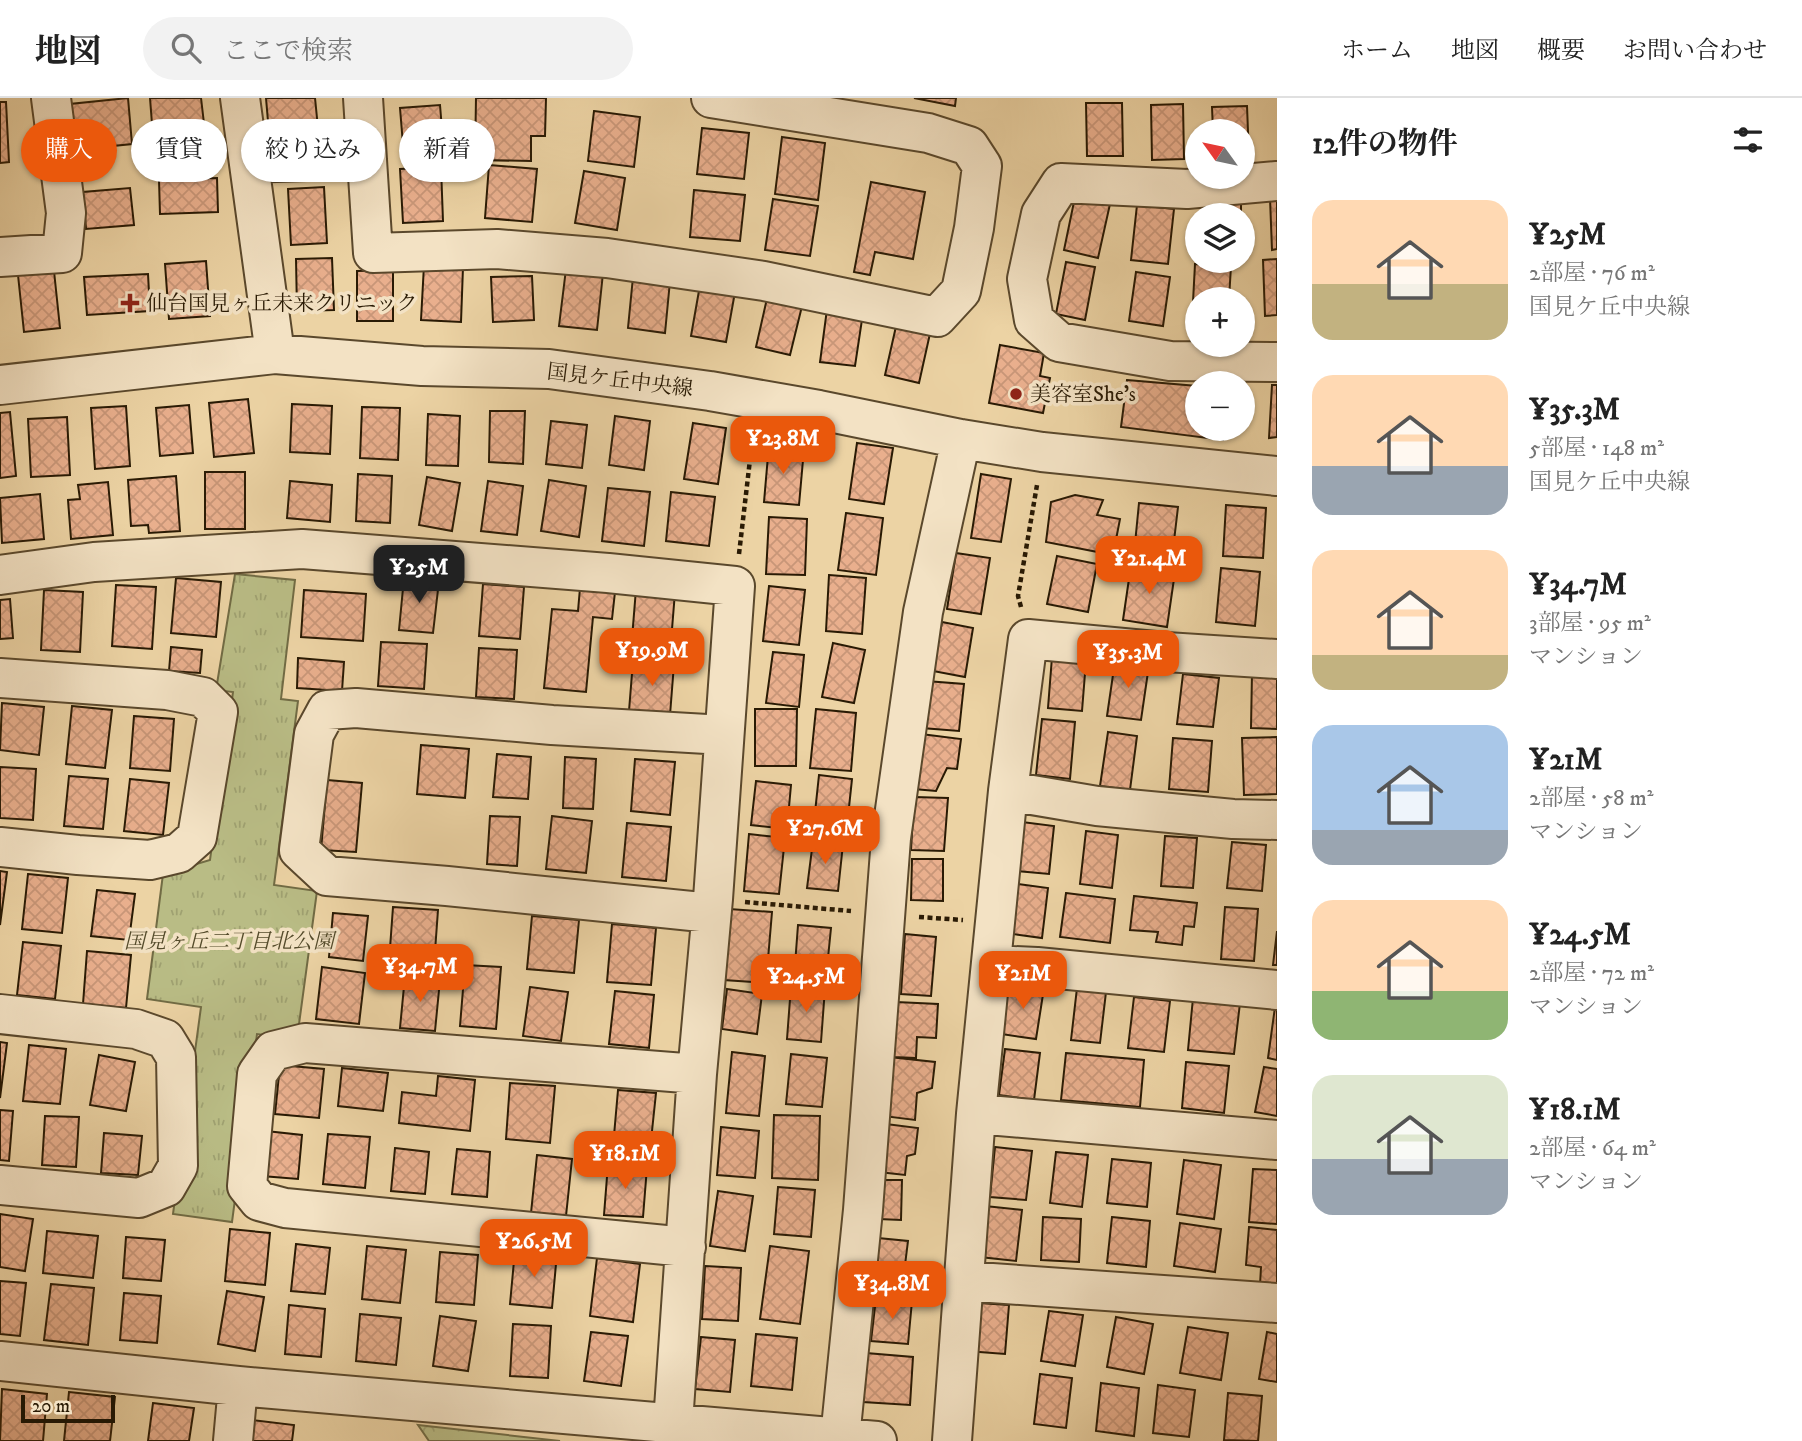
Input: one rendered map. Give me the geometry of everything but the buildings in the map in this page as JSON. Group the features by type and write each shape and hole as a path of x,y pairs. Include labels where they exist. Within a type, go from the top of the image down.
{"street":[{"path":"0,257 62,253 66,214 51,98"},
{"path":"240,98 243,119"},
{"path":"363,98 364,119"},
{"path":"368,182 373,253 497,249 607,258 764,281 936,317 961,291 974,228 982,166 969,146 928,133 711,98"},
{"path":"1277,181 1187,188 1061,183 1041,214 1027,279 1034,320 1059,342 1170,361 1277,362"},
{"path":"252,182 275,354"},
{"name":"国見ケ丘中央線","path":"0,385 275,354 422,366 549,369 757,399 1042,453 1277,475"},
{"path":"840,1438 863,1210 891,838 923,612 961,439"},
{"path":"0,575 94,562 302,549 608,573 735,586 673,1423"},
{"path":"952,1441 976,1114 1008,791 1028,639 1277,659"},
{"path":"0,678 167,690 203,697 218,712 197,837 179,853 150,860 0,847"},
{"path":"711,913 327,876 299,850 314,734 327,709 356,708 552,725 724,735"},
{"path":"1008,791 1097,806 1233,819 1277,820"},
{"path":"992,965 1277,990"},
{"path":"0,1014 136,1030 166,1039 177,1057 178,1166 166,1187 139,1198 0,1185"},
{"path":"686,1247 285,1208 259,1201 247,1185 257,1074 273,1051 284,1048 305,1043 697,1074"},
{"path":"976,1114 1277,1140"},
{"path":"963,1282 1277,1303"},
{"path":"0,1360 238,1386 877,1441"},
{"path":"233,1441 238,1386"}],"path":[{"path":"735,586 757,399"},
{"path":"1028,639 1018,596 1042,453"}],"green space":[{"name":"国見ヶ丘二丁目北公園","path":"235,574 295,580 281,699 298,701 274,885 317,891 297,1039 257,1034 232,1222 173,1214 201,1007 147,999 163,874 210,860 233,692 216,690"},
{"path":"418,1425 560,1441 429,1441"}],"place":[{"name":"仙台国見ヶ丘未来クリニック","path":"130,303"},
{"name":"美容室She's","path":"1016,394"}]}
